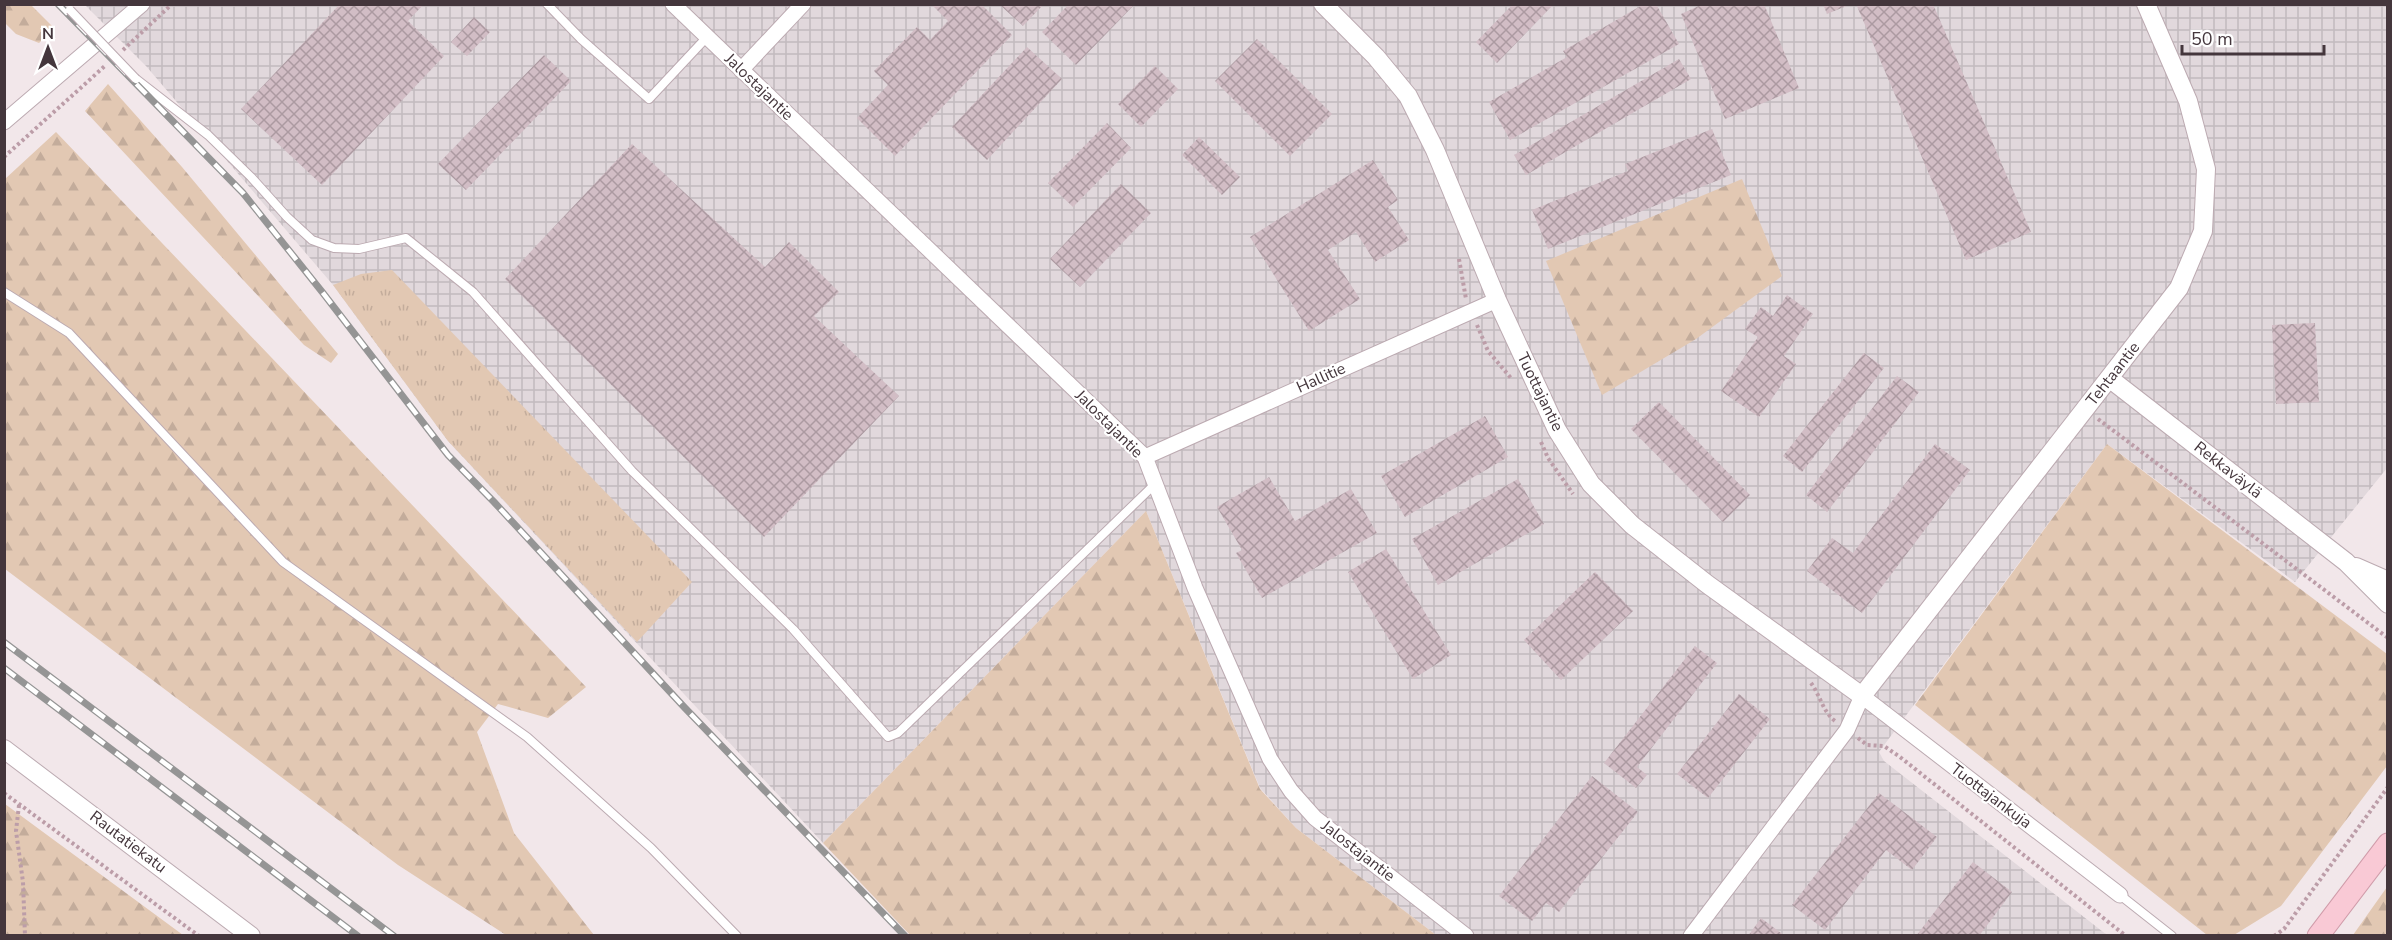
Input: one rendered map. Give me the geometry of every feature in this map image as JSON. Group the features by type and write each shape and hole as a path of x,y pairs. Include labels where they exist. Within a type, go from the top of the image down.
{"main road":[{"path":"2318,936 2388,844"}],"street":[{"path":"4,122 142,4"},
{"name":"Jalostajantie","path":"673,4 1144,457 1195,588 1265,748 1291,791 1315,818 1466,936"},
{"path":"741,70 803,4"},
{"name":"Tuottajantie","path":"1323,4 1376,57 1408,96 1435,150 1497,300 1557,430 1591,484 1632,525 1698,577 1862,696"},
{"name":"Tehtaantie","path":"1862,696 2179,288 2203,231 2206,169 2188,101 2146,4"},
{"name":"Hallitie","path":"1144,457 1497,300"},
{"name":"Rekkaväylä","path":"2109,378 2346,562 2388,604"},
{"name":"Rekkaväylä","path":"2346,562 2388,581"},
{"path":"1690,936 1847,730 1862,696"},
{"name":"Tuottajankuja","path":"1862,696 2120,895"},
{"name":"Rautatiekatu","path":"4,749 251,936"}],"lane":[{"path":"547,4 581,39 649,99 706,37"},
{"path":"68,7 136,79 208,135 251,177 286,217 312,240 334,248 359,249 406,238 472,292 632,471 793,629 888,737 898,733 1155,484"},
{"path":"4,292 69,333 283,562 527,737 651,848 737,936"},
{"path":"2120,895 2172,936"}],"path":[{"path":"119,54 172,4"},
{"path":"4,157 110,62"},
{"path":"1458,249 1463,293 1488,351 1518,386"},
{"path":"2085,410 2388,638"},
{"path":"1539,438 1548,458 1574,495"},
{"path":"1802,676 1820,694 1827,716 1867,745 1884,746 1900,757 2126,936"},
{"path":"2274,936 2284,928 2388,787"},
{"path":"4,793 199,936"},
{"path":"20,804 16,831 23,882 25,936"}],"shaded area":[{"path":"85,5 2387,5 2387,468 2295,582 2107,444 1879,752 1884,761 2107,935 1436,935 1296,828 1260,788 1146,511 823,843 448,441 333,285 146,66"}],"green space":[{"path":"4,5 31,5 54,28 39,43 16,34 5,23"},
{"path":"108,84 182,167 338,354 331,363 304,345 85,111"},
{"path":"56,132 586,687 548,718 498,704 477,732 514,833 594,935 506,935 398,865 5,569 5,179"},
{"path":"1742,179 1782,276 1696,339 1602,395 1546,261"},
{"path":"392,270 692,582 637,642 448,441 333,285 361,274"},
{"path":"2107,444 2387,654 2387,766 2281,906 2234,935 2207,935 1915,705"},
{"path":"1146,511 1260,789 1296,828 1436,935 910,935 823,843"},
{"path":"5,804 183,935 5,935"},
{"path":"2387,887 2387,935 2353,935"}],"building":[{"path":"931,4 981,4 1012,35 895,156 857,118 888,85 874,71 917,27 930,40 948,21"},
{"path":"1069,4 1135,4 1076,65 1042,32"},
{"path":"1644,4 1656,4 1679,44 1510,140 1489,102 1567,57 1563,51"},
{"path":"1703,4 1764,4 1799,88 1725,119 1681,14"},
{"path":"1823,4 1849,4 1849,5 1827,14"},
{"path":"1856,4 1933,4 2031,232 1966,260"},
{"path":"339,5 423,5 408,21 444,56 322,185 241,109"},
{"path":"1000,5 1043,5 1023,26"},
{"path":"1512,5 1553,5 1497,63 1476,42"},
{"path":"474,17 490,32 467,56 451,42"},
{"path":"1257,39 1332,114 1290,156 1215,81"},
{"path":"1027,47 1062,79 987,160 952,127"},
{"path":"544,55 571,81 466,190 438,164"},
{"path":"1679,59 1691,79 1526,175 1514,155"},
{"path":"1155,66 1178,89 1141,127 1118,104"},
{"path":"1107,123 1131,148 1073,207 1048,183"},
{"path":"1712,129 1731,175 1548,249 1532,210 1628,171 1625,164"},
{"path":"1199,137 1240,177 1222,195 1182,155"},
{"path":"632,144 765,267 789,242 839,292 814,316 899,396 764,537 505,279"},
{"path":"1373,160 1398,200 1388,207 1409,240 1375,262 1356,232 1328,250 1360,299 1309,331 1250,237"},
{"path":"1121,184 1151,213 1080,287 1050,259"},
{"path":"1787,295 1813,314 1784,356 1796,364 1759,417 1721,391 1758,337 1745,329 1761,307 1773,316"},
{"path":"2315,323 2319,402 2276,404 2272,325"},
{"path":"1864,353 1884,368 1802,472 1783,456"},
{"path":"1897,376 1919,392 1827,512 1806,495"},
{"path":"1659,402 1750,495 1723,522 1631,429"},
{"path":"1485,416 1508,457 1405,517 1381,476"},
{"path":"1935,444 1970,470 1862,613 1807,571 1832,538 1853,553"},
{"path":"1269,477 1295,521 1351,489 1377,533 1262,598 1236,553 1242,550 1217,507"},
{"path":"1518,479 1544,524 1438,585 1412,539"},
{"path":"1386,549 1451,655 1413,679 1348,572"},
{"path":"1595,572 1633,611 1561,680 1524,640"},
{"path":"1695,646 1717,663 1637,767 1647,775 1636,788 1604,763"},
{"path":"1739,694 1770,719 1708,798 1677,774"},
{"path":"1592,776 1638,812 1559,912 1546,903 1532,921 1499,896"},
{"path":"1879,793 1937,837 1912,870 1886,850 1825,930 1792,905"},
{"path":"1973,862 2012,892 1979,936 1916,936"},
{"path":"1761,918 1785,936 1748,936"}],"railway":[{"path":"58,4 243,193 448,455 685,708 905,936"},
{"path":"4,642 394,936"},
{"path":"4,668 358,936"}]}
